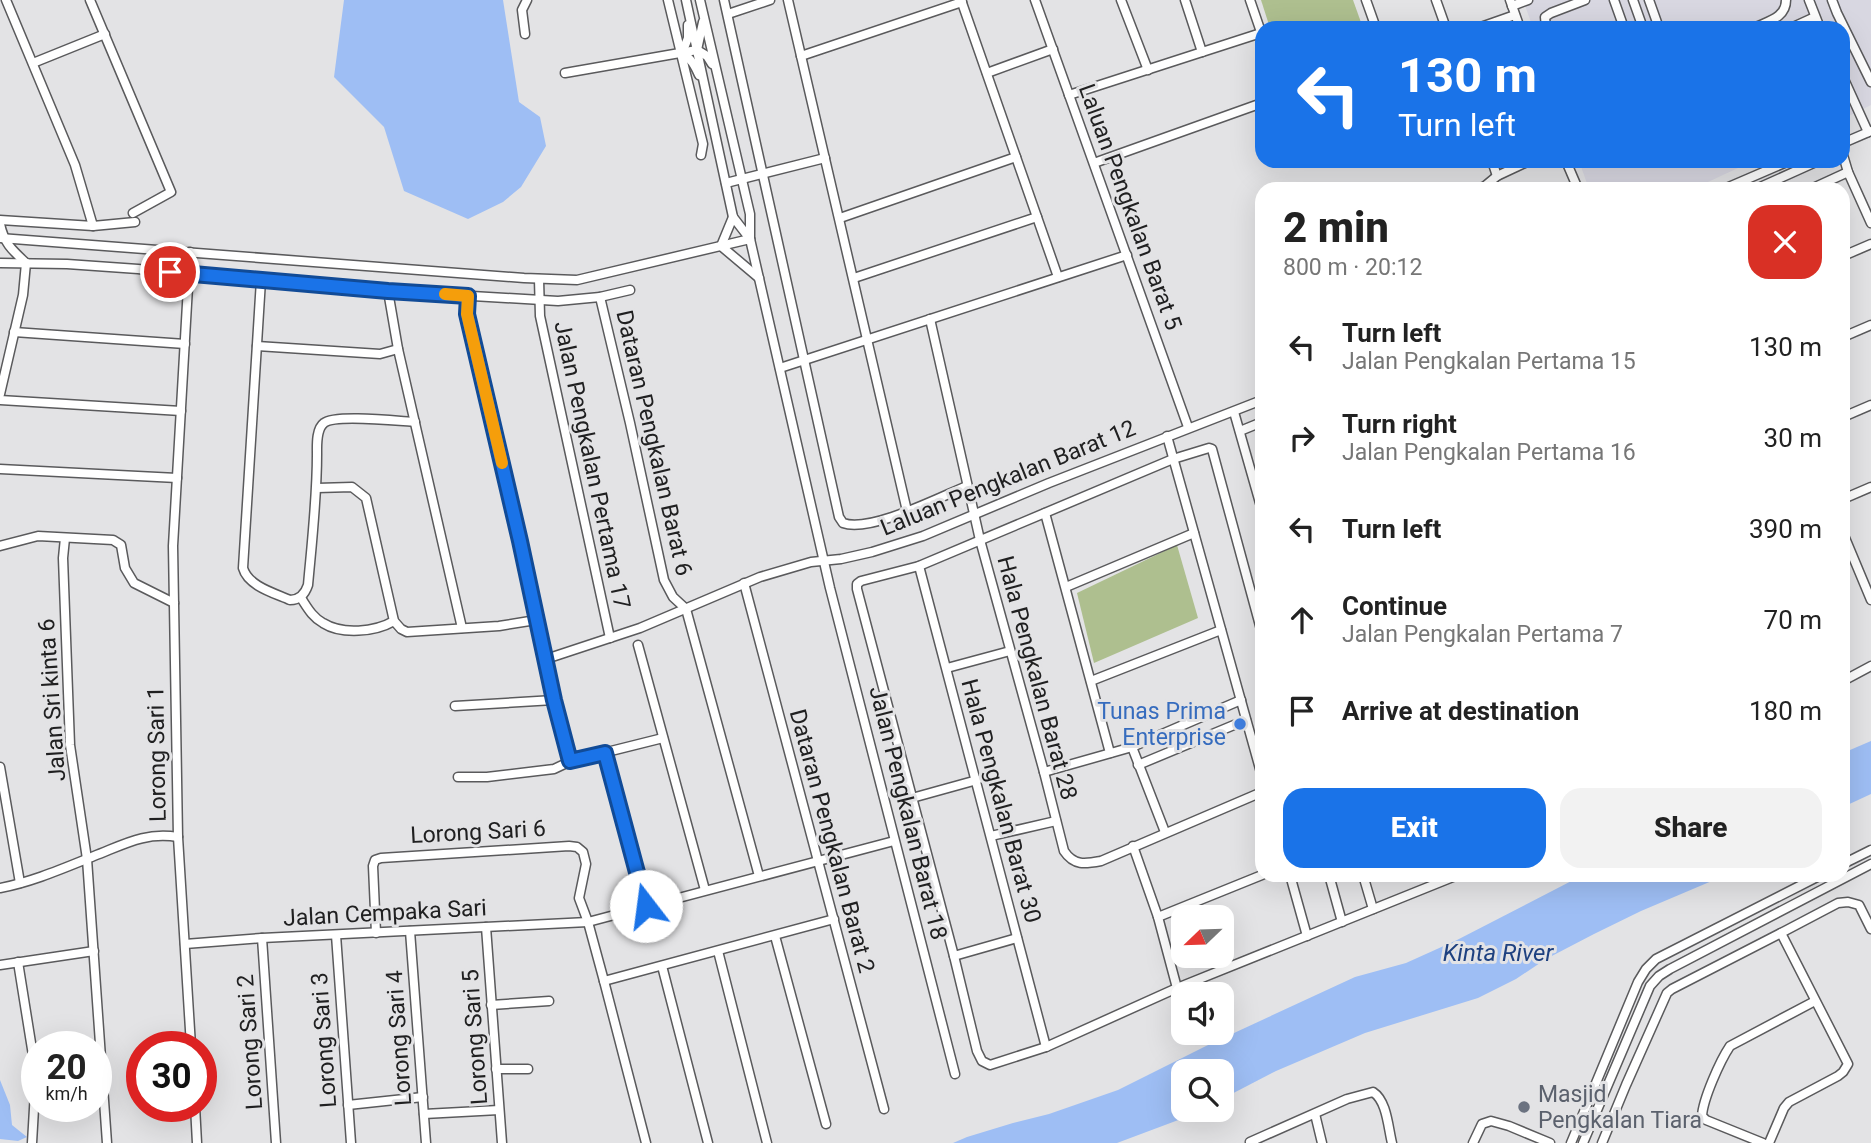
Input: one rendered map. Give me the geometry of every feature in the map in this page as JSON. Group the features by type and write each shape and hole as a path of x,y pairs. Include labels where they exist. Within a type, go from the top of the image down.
{"street":[{"path":"6,0 75,166 93,226"},
{"path":"26,263 1,238 0,222 93,226 134,218 171,192 90,0"},
{"path":"525,34 522,10 527,0"},
{"path":"668,0 703,144 701,155"},
{"path":"700,0 750,214 750,239"},
{"path":"724,0 839,517 843,523 854,525 891,517 967,486"},
{"path":"728,14 770,0"},
{"path":"788,0 907,511"},
{"name":"Laluan Pengkalan Barat 5","path":"1035,0 1188,427"},
{"path":"1121,0 1148,70"},
{"path":"1185,0 1202,52"},
{"path":"1250,0 1257,21"},
{"path":"1366,0 1374,21"},
{"path":"1436,0 1444,21"},
{"path":"1517,21 1511,3 1528,0"},
{"path":"1545,21 1550,13 1585,0"},
{"path":"1614,0 1622,21"},
{"path":"1634,0 1641,21"},
{"path":"1649,0 1656,21"},
{"path":"1769,21 1786,10 1786,0"},
{"path":"1809,0 1817,21"},
{"path":"1832,0 1842,21"},
{"path":"802,56 962,1 1058,277"},
{"path":"681,53 688,38 687,4"},
{"path":"687,4 733,217 750,239"},
{"path":"1498,21 1515,15"},
{"path":"697,50 704,16"},
{"path":"1806,21 1815,17"},
{"path":"33,63 105,34"},
{"path":"1069,95 1255,36"},
{"path":"1850,38 1871,82"},
{"path":"987,74 1053,49"},
{"path":"565,73 697,50 707,56 718,78"},
{"path":"681,53 688,56 695,66 706,91"},
{"path":"1850,91 1870,132 1850,140"},
{"path":"1094,163 1255,106"},
{"path":"839,218 1016,156"},
{"path":"726,183 825,158"},
{"path":"1494,168 1497,176"},
{"path":"1490,182 1514,168"},
{"path":"1740,182 1773,168"},
{"path":"1772,182 1802,168"},
{"path":"1847,168 1871,223"},
{"path":"1826,182 1848,172"},
{"path":"721,246 733,217"},
{"path":"854,278 1037,217"},
{"path":"1,238 577,280 750,239"},
{"name":"Jalan Pengkalan Barat 18","path":"750,239 825,561 955,1074"},
{"path":"1850,253 1871,244"},
{"path":"721,246 760,278"},
{"name":"Lorong Sari 1","path":"190,252 173,546 178,838 190,1031"},
{"path":"780,368 1127,255"},
{"path":"0,263 138,269 388,291 558,301 600,298 630,290"},
{"path":"0,394 23,295 26,263"},
{"name":"Jalan Pengkalan Pertama 17","path":"539,279 542,328 610,638"},
{"path":"261,280 243,568 245,576 251,582 290,600 301,597 306,591 317,488 317,442 320,426 325,421 338,418 415,422"},
{"path":"388,291 398,349 462,628"},
{"path":"468,296 467,314 570,761"},
{"name":"Dataran Pengkalan Barat 6","path":"600,298 664,580 673,597 686,609 759,876"},
{"name":"Hala Pengkalan Barat 28","path":"930,319 979,540 1064,851 1072,861 1089,864 1133,846"},
{"path":"1850,334 1871,325"},
{"path":"14,332 185,344"},
{"path":"257,346 380,354 398,349"},
{"path":"0,400 181,411"},
{"name":"Laluan Pengkalan Barat 12","path":"546,659 640,628 744,583 811,562 872,552 923,536 1188,427 1255,403"},
{"path":"1850,414 1871,405"},
{"path":"1234,412 1255,484"},
{"path":"1240,431 1255,425"},
{"path":"1167,436 1255,752"},
{"path":"1171,991 1046,1047 990,1065 982,1060 977,1051 857,584 919,566 1173,458 1206,448 1212,449 1255,607"},
{"path":"0,468 177,478"},
{"path":"1850,496 1871,487"},
{"path":"317,488 352,488 366,498 394,621 401,629 407,632 499,626 536,620"},
{"path":"1045,513 1110,753"},
{"path":"1066,587 1194,533"},
{"path":"0,546 38,537 113,540 118,542 125,568 134,583 174,603"},
{"name":"Jalan Sri kinta 6","path":"65,538 63,558 70,745 87,859"},
{"path":"1850,550 1871,600"},
{"name":"Hala Pengkalan Barat 30","path":"919,566 1046,1047"},
{"name":"Dataran Pengkalan Barat 2","path":"744,583 884,1109"},
{"path":"301,597 310,612 324,624 369,631 394,621"},
{"path":"1091,681 1221,630"},
{"path":"638,645 705,890"},
{"path":"947,668 1010,651"},
{"path":"1850,677 1871,666"},
{"path":"455,706 554,700"},
{"path":"1044,772 1132,747 1241,700"},
{"path":"1138,765 1246,720"},
{"path":"458,777 487,777 554,769 570,761 663,738"},
{"path":"1132,747 1165,832"},
{"path":"605,753 646,906"},
{"path":"0,767 20,883"},
{"path":"912,798 976,780"},
{"path":"1175,982 1158,917 1133,846 1255,795"},
{"path":"991,836 1056,821"},
{"path":"0,888 141,838 161,835 178,838"},
{"name":"Jalan Cempaka Sari","path":"185,944 588,922 894,841"},
{"name":"Lorong Sari 6","path":"376,933 375,860 469,851 577,847 583,852 586,864 579,898 588,922"},
{"path":"1850,860 1871,850"},
{"path":"87,859 97,1031"},
{"path":"1850,875 1871,864"},
{"path":"1158,917 1255,878"},
{"path":"1292,882 1307,936"},
{"path":"1331,882 1342,922"},
{"path":"1365,882 1373,909"},
{"path":"1192,982 1440,882"},
{"path":"1571,1143 1638,982 1656,959 1807,882"},
{"path":"1583,1143 1650,986 1659,976 1837,882"},
{"path":"1602,1143 1667,993 1672,989 1842,902 1859,905 1871,929"},
{"path":"604,981 834,919"},
{"path":"588,922 646,1143"},
{"name":"Lorong Sari 5","path":"486,927 502,1143"},
{"name":"Lorong Sari 4","path":"410,931 426,1143"},
{"name":"Lorong Sari 3","path":"337,935 351,1143"},
{"path":"1769,1143 1789,1102 1838,1076 1848,1064 1777,935"},
{"path":"775,936 826,1124"},
{"name":"Lorong Sari 2","path":"262,938 276,1143"},
{"path":"954,956 1017,938"},
{"path":"0,965 94,951"},
{"path":"718,951 767,1143"},
{"path":"18,962 29,1031"},
{"path":"662,966 708,1143"},
{"path":"491,1005 549,1001"},
{"path":"1763,1143 1706,1121 1702,1116 1703,1107 1730,1046 1815,1001"},
{"path":"496,1069 528,1069"},
{"path":"1594,1089 1618,1102"},
{"path":"1249,1143 1347,1100 1373,1092 1382,1101 1392,1143"},
{"path":"348,1105 423,1097"},
{"path":"424,1114 499,1110"},
{"path":"1315,1114 1322,1143"},
{"path":"1473,1143 1482,1124 1491,1121 1550,1143"},
{"path":"32,1143 33,1122"},
{"path":"105,1122 107,1143"},
{"path":"196,1122 197,1143"}],"shaded area":[{"path":"1523,0 1871,0 1871,105 1850,116 1850,21 1530,21"},
{"path":"1582,168 1738,168 1708,182 1586,182"}],"green space":[{"path":"1261,0 1353,0 1360,21 1268,21"},
{"path":"1177,545 1198,618 1094,663 1077,593"}],"water":[{"path":"344,0 503,0 519,102 540,117 546,146 521,187 503,202 468,219 404,191 384,127 334,77"},
{"path":"1871,741 1871,794 1850,804 1850,750"},
{"name":"Kinta River","path":"1569,882 1709,882 1594,934 1478,998 1365,1033 1276,1071 1234,1093 1234,1059 1180,1059 1208,1045 1234,1045 1234,1033 1355,977 1406,963"},
{"name":"Kinta River","path":"1171,1064 1173,1122 1117,1143 953,1143 1049,1114 1118,1090"},
{"path":"0,1080 10,1105 12,1125 27,1137 18,1141 0,1139"}],"slow traffic":[{"path":"445,294 468,296 467,314 502,463"}],"place":[{"name":"Tunas Prima Enterprise","path":"1240,724"},
{"name":"Masjid Pengkalan Tiara","path":"1524,1107"}],"route":[{"path":"170,272 468,296 467,314 570,761 605,753 646,906"}]}
